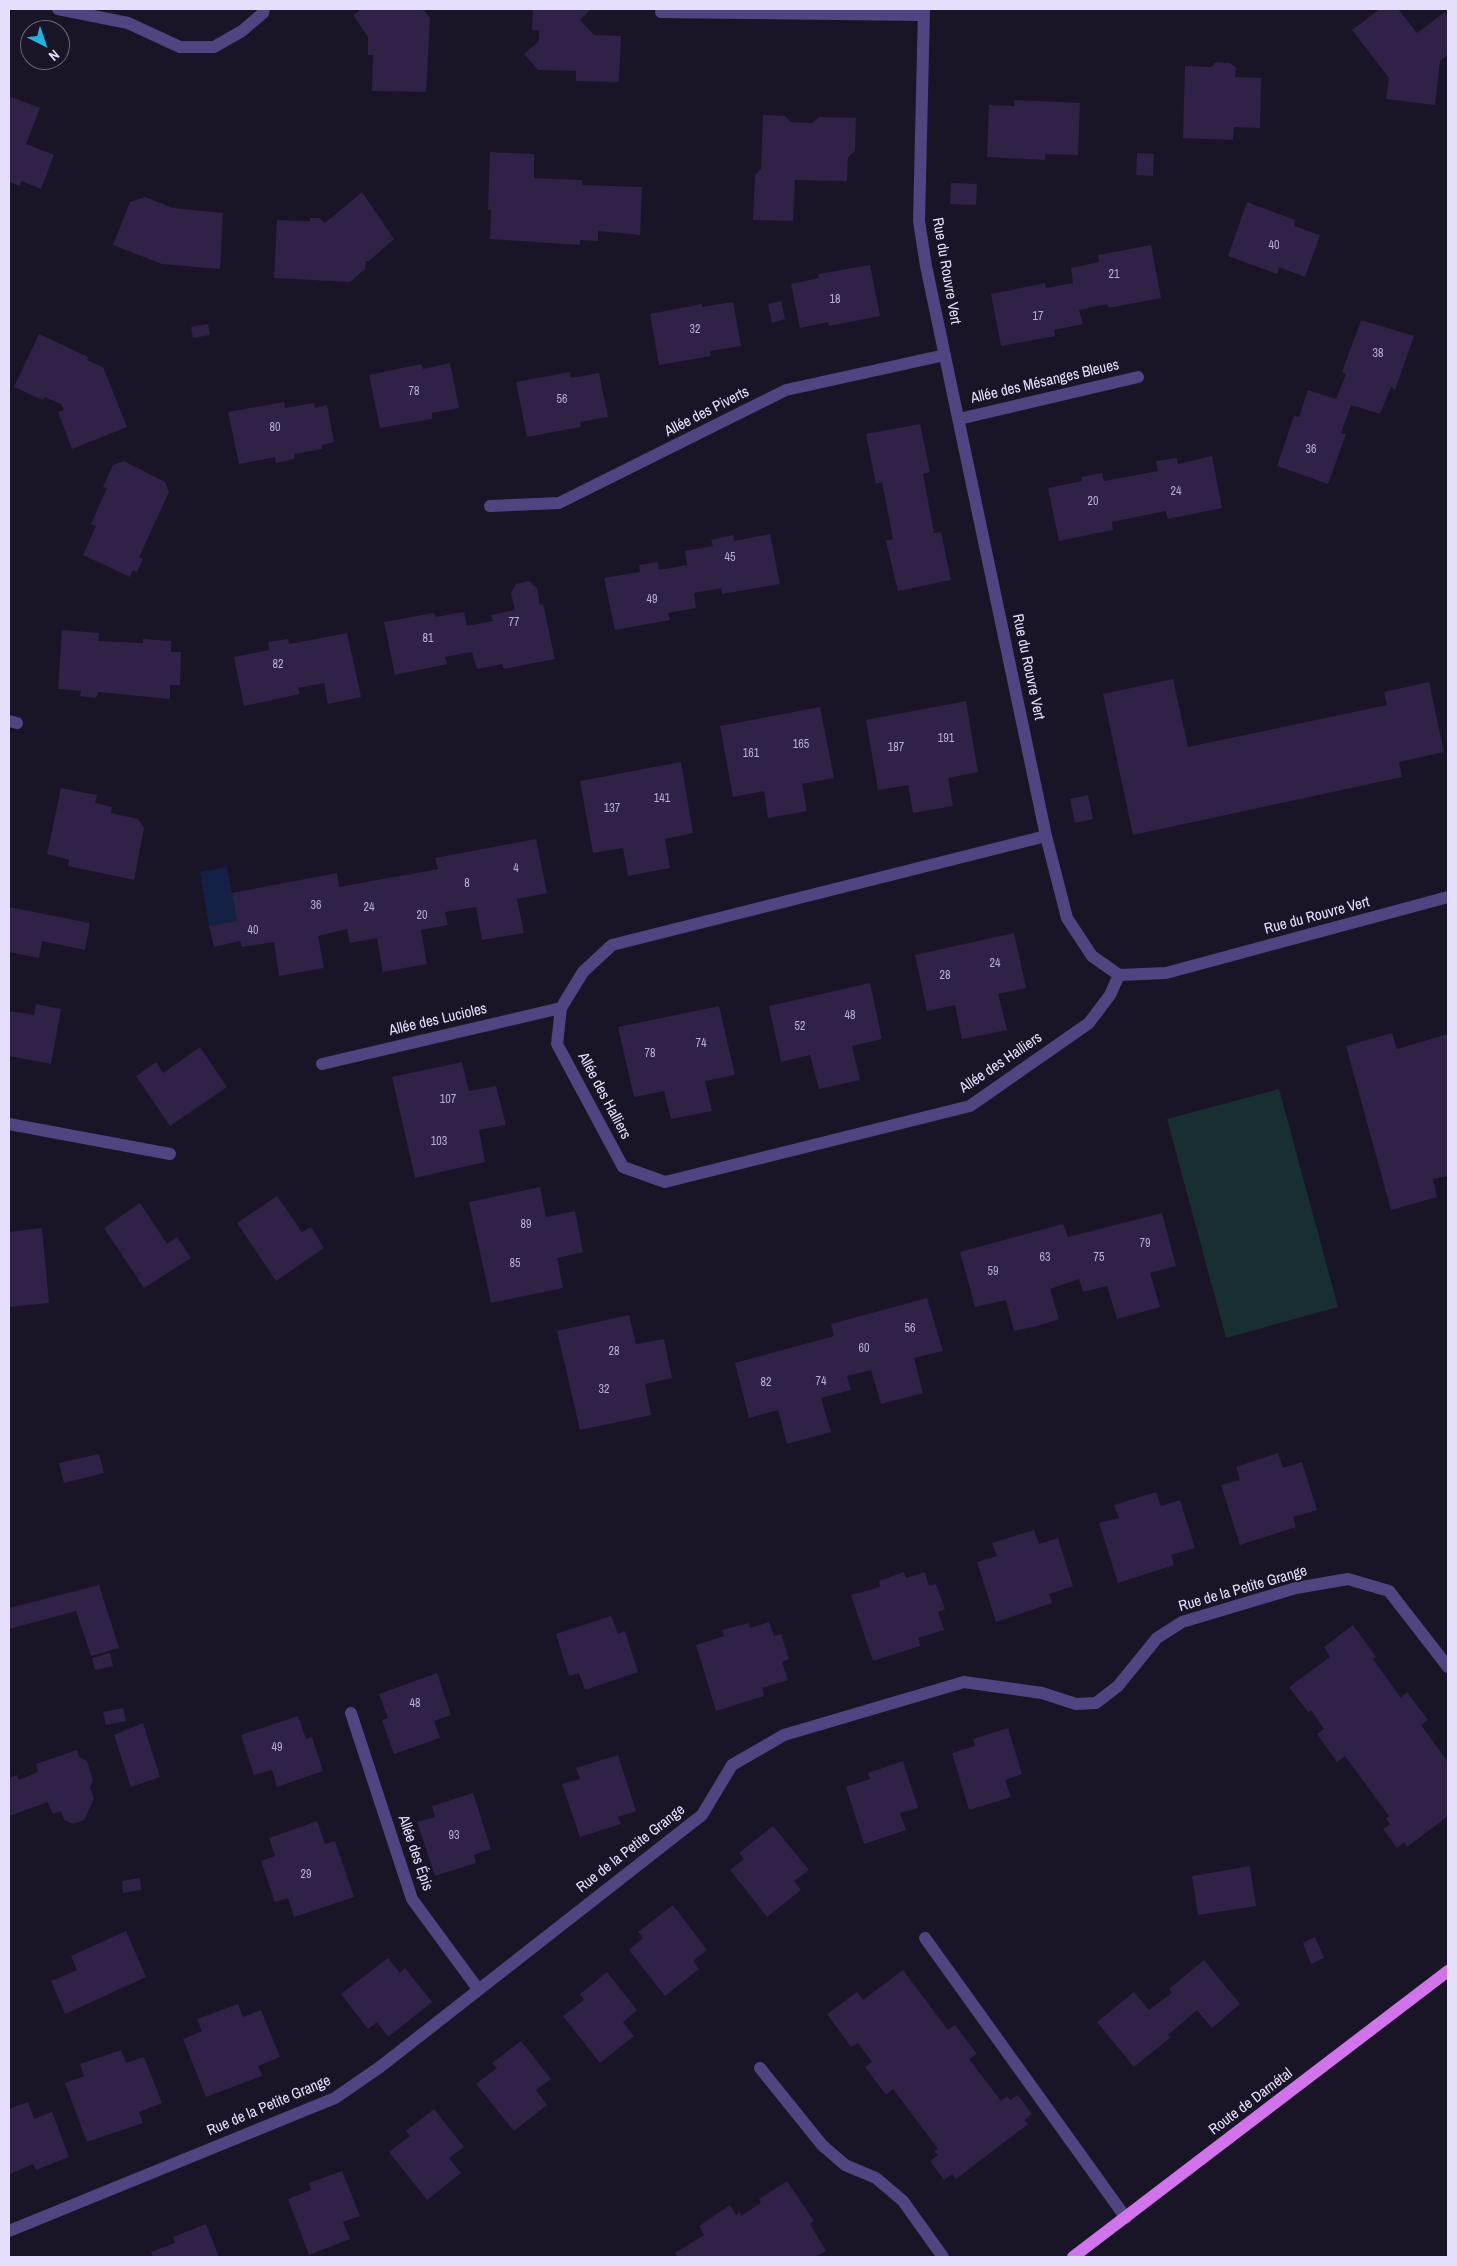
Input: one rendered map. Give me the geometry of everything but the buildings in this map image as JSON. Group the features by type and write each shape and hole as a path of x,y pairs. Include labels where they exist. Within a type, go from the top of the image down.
{"main road":[{"name":"Route de Darnétal","path":"1073,2257 1448,1971"}],"street":[{"path":"58,9 128,23 180,47 214,47 242,31 263,13 264,9"},
{"path":"661,12 924,12"},
{"name":"Rue du Rouvre Vert","path":"924,12 919,221 926,266 1046,836 1067,918 1092,956 1119,975 1166,974 1448,897"},
{"name":"Allée des Piverts","path":"490,506 559,503 786,390 945,355"},
{"name":"Allée des Mésanges Bleues","path":"959,419 1138,378"},
{"name":"Allée des Halliers","path":"1046,836 612,945 582,972 561,1008 558,1044 623,1166 665,1182 970,1106 1089,1023 1110,995 1119,975"},
{"name":"Allée des Lucioles","path":"322,1064 561,1008"},
{"path":"9,1124 170,1154"},
{"name":"Rue de la Petite Grange","path":"9,2231 335,2098 380,2066 702,1815 732,1765 784,1735 964,1682 1042,1693 1076,1704 1096,1703 1118,1686 1157,1638 1182,1622 1296,1588 1348,1578 1389,1591 1448,1667"},
{"name":"Allée des Épis","path":"351,1713 412,1899 478,1989"},
{"path":"925,1938 1126,2218"},
{"path":"760,2068 822,2145 845,2165 876,2178 903,2200 943,2257"}],"green space":[{"path":"1279,1089 1338,1307 1226,1338 1167,1119"}],"water":[{"path":"227,867 237,921 209,926 200,872"}]}
